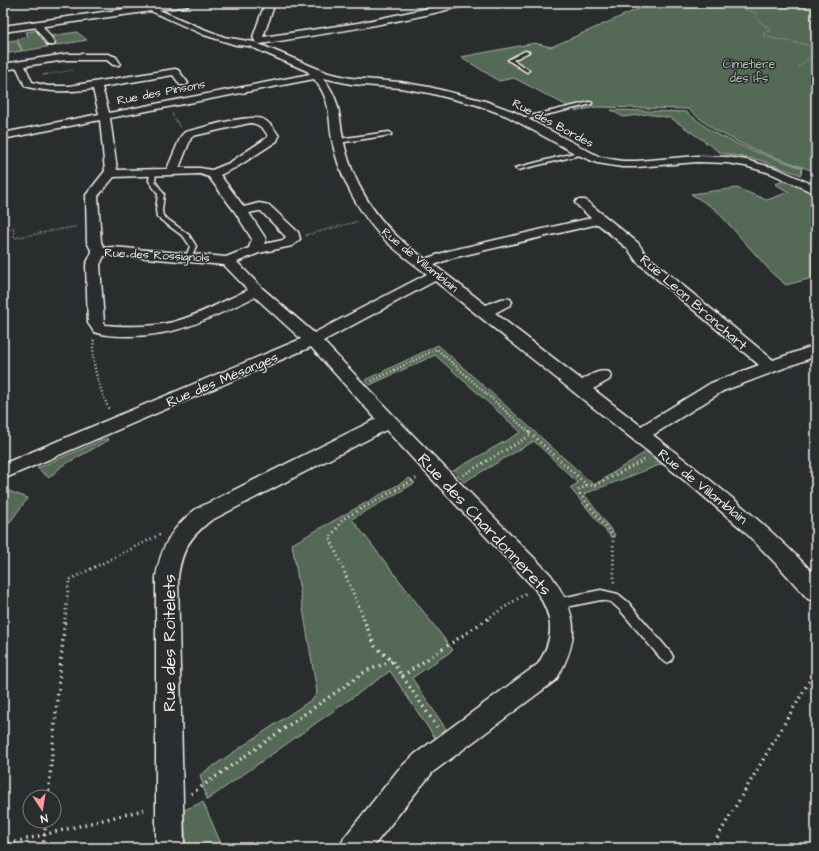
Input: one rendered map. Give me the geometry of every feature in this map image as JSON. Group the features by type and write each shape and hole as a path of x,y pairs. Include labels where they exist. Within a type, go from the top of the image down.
{"street":[{"name":"Rue des Bordes","path":"137,3 201,31 239,43 256,42 318,76 351,81 414,87 449,94 481,103 520,119 597,160 622,164 697,159 727,160 746,163 774,171 816,190"},
{"path":"3,29 187,3"},
{"path":"256,42 270,3"},
{"path":"256,42 358,26 437,10 463,3"},
{"path":"37,24 51,43"},
{"path":"3,67 77,56 108,57 113,58 116,63"},
{"path":"20,65 28,84 41,89 60,90 97,86 175,72 183,83"},
{"name":"Rue de Villamblain","path":"318,76 336,91 338,141 352,183 372,217 394,241 581,388 750,524 790,563 816,592"},
{"name":"Rue des Pinsons","path":"3,136 318,76"},
{"name":"Rue des Bordes","path":"336,91 371,83"},
{"path":"97,86 105,116 111,168 110,174 172,171 205,171 213,174 259,237 255,250"},
{"path":"172,171 186,135 254,120 262,122 274,136 273,139 233,165 213,174"},
{"name":"Rue des Rossignols","path":"110,174 92,195 94,242 99,252 113,251 228,261 313,340"},
{"name":"Rue Leon Bronchart","path":"581,203 633,246 642,259 770,367"},
{"path":"228,261 255,250 287,243 292,240 293,237 265,208 259,207 241,211"},
{"path":"424,264 448,255 600,220"},
{"path":"99,252 93,265 96,323 100,329 108,331 154,329 178,326 258,290"},
{"name":"Rue des Mésanges","path":"3,472 313,340 437,274"},
{"path":"484,312 505,302"},
{"name":"Rue des Chardonnerets","path":"313,340 388,421 442,475 543,582 556,604 562,626 562,645 556,659 547,672 424,763 408,780 354,848"},
{"path":"640,435 717,387 816,350"},
{"path":"581,388 603,376"},
{"name":"Rue des Roitelets","path":"170,848 167,577 169,560 177,540 185,530 203,515 388,421"}],"lane":[{"path":"527,52 510,60 527,71"},
{"path":"520,119 590,103"},
{"path":"338,141 389,134"},
{"path":"518,168 582,153"},
{"path":"153,172 152,181 161,195 158,208 160,217 187,236 193,246 189,257"},
{"path":"556,604 601,595 614,598 624,606 667,657"}],"path":[{"path":"731,3 739,9 756,14 759,21 771,30 764,33 766,37 808,44 816,51 815,54 798,67"},
{"path":"3,81 78,70"},
{"path":"166,105 186,135"},
{"path":"293,237 366,219"},
{"path":"6,229 14,228 14,238 80,226"},
{"path":"100,329 97,332 93,342 93,354 99,384 114,424"},
{"path":"358,387 437,349 587,485 594,486 648,458"},
{"path":"449,744 392,661 375,646 330,538 343,519 531,435"},
{"path":"587,485 579,490 579,493 613,536 614,598"},
{"path":"49,789 69,580 161,534 166,536"},
{"path":"402,676 543,582"},
{"path":"187,796 366,671 392,661"},
{"path":"711,848 816,670"},
{"path":"3,845 151,808"},
{"path":"43,848 45,829"}],"green space":[{"name":"Cimetière des Ifs","path":"652,3 816,3 816,172 750,148 713,129 688,109 596,107 577,111 514,78 499,81 461,57 535,43 551,47"},
{"path":"39,30 45,31 51,36 77,32 87,40 23,51 17,39 28,37 26,32"},
{"path":"16,40 22,51 3,54 3,42"},
{"path":"611,110 686,112 713,132 748,149 802,168 801,175 759,160 721,153 671,118 647,114 623,117"},
{"path":"787,180 816,194 816,277 786,285 773,274 715,209 691,194 737,188 767,200 789,192 775,184"},
{"path":"438,345 594,485 647,451 662,464 584,494 615,535 611,537 570,488 578,483 534,441 464,482 453,471 521,432 435,355 370,385 365,380"},
{"path":"107,438 109,440 62,466 49,478 37,468"},
{"path":"410,478 415,483 352,519 453,650 412,678 446,729 435,738 390,671 207,800 200,775 314,698 317,692 292,544"},
{"path":"3,489 28,498 3,531"},
{"path":"203,802 223,848 186,848 184,810"}]}
